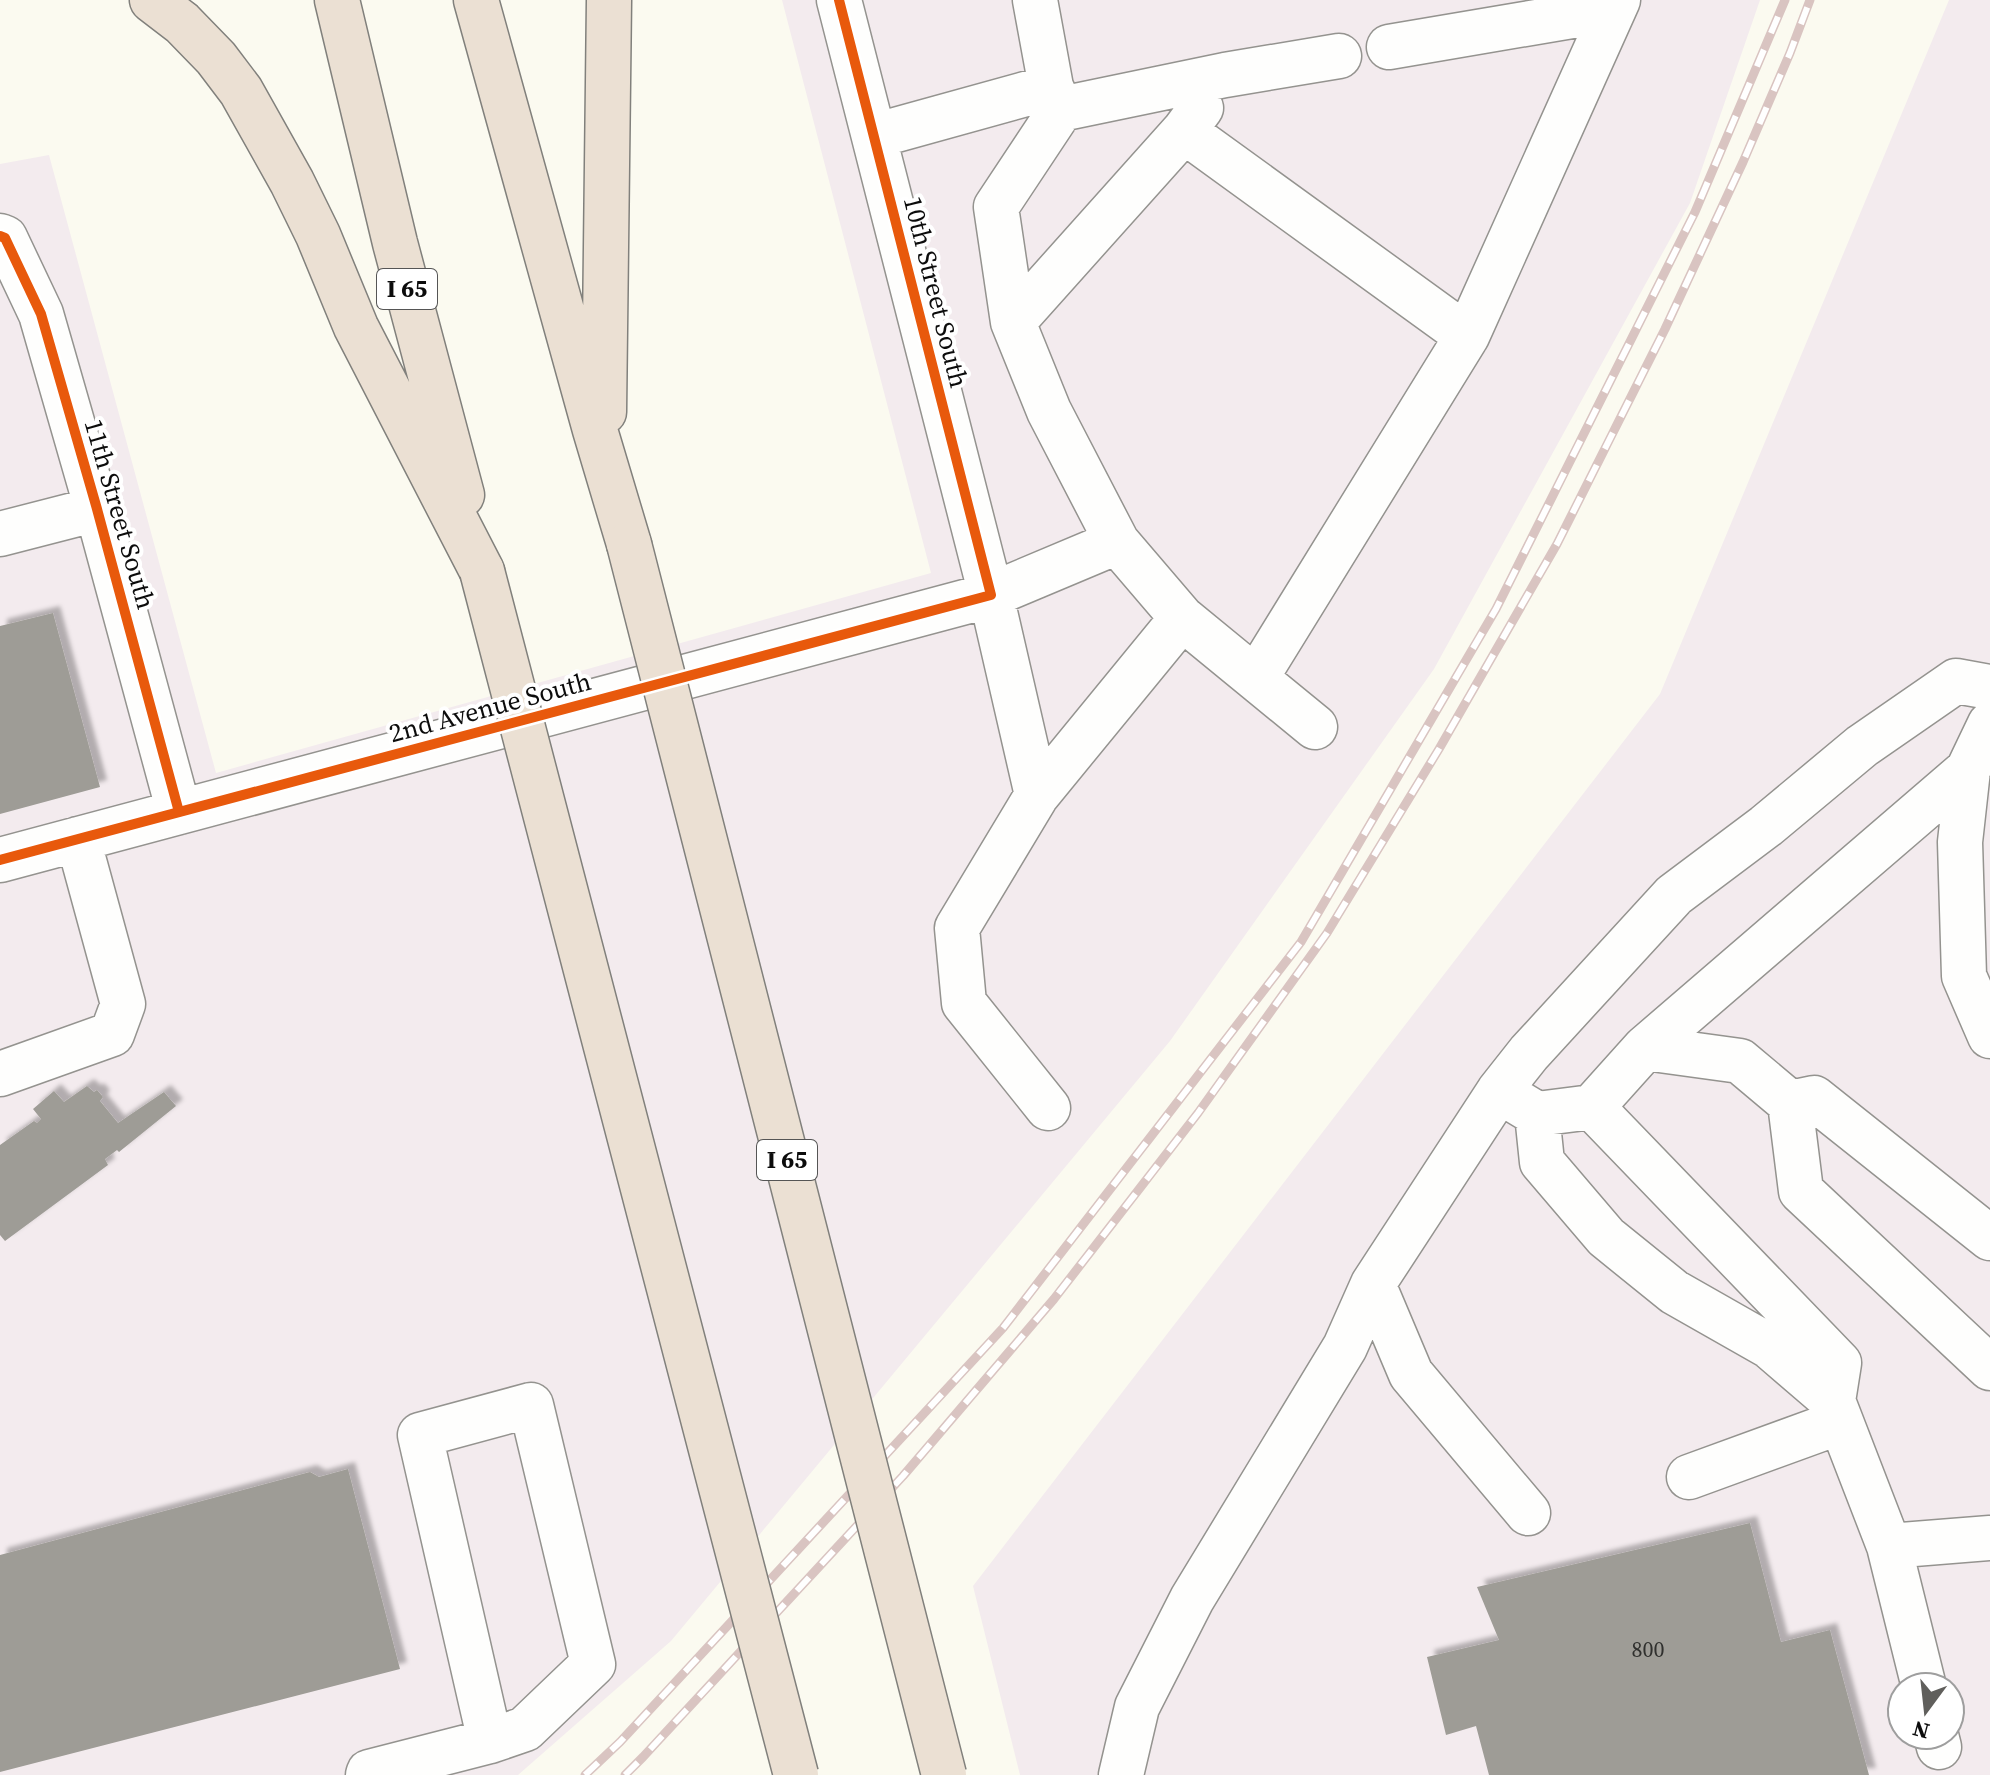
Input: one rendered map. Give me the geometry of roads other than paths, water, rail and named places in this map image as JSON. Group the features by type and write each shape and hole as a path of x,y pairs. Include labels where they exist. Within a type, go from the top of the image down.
{"highway":[{"path":"152,0 182,23 216,58 241,91 292,182 356,327 482,571"},
{"name":"I 65","path":"337,0 395,243 796,1775"},
{"name":"I 65","path":"476,0 629,544 944,1775"},
{"path":"604,462 609,0"}],"street":[{"name":"10th Street South","path":"839,0 991,595 1037,795"},
{"path":"1035,0 1056,98 996,207 1013,322 1049,411 1117,542 1182,618 1315,727"},
{"path":"1389,47 1616,4"},
{"path":"1256,678 1467,336 1616,4"},
{"path":"874,136 1056,98 1339,56"},
{"path":"1013,322 1184,131 1225,75"},
{"path":"1184,131 1467,336"},
{"name":"11th Street South","path":"0,236 5,238 41,314 179,812"},
{"path":"0,534 97,509"},
{"name":"2nd Avenue South","path":"0,860 991,595 1117,542"},
{"path":"1048,1108 964,1003 957,928 1037,795 1182,618"},
{"path":"1121,1775 1137,1707 1185,1612 1345,1347 1373,1284 1499,1091 1529,1053 1674,895 1766,826 1862,746 1956,681 1990,687"},
{"path":"1990,724 1968,770 1960,842 1964,976 1990,1036"},
{"path":"1499,1091 1537,1114 1592,1107 1645,1048 1968,770"},
{"path":"0,1074 112,1034 119,1019 123,1004 78,839"},
{"path":"1645,1048 1740,1061 1790,1103 1801,1191 1990,1368"},
{"path":"1790,1103 1814,1098 1990,1238"},
{"path":"1592,1107 1839,1363 1836,1412"},
{"path":"1537,1114 1542,1162 1606,1237 1674,1292 1769,1346 1836,1412 1889,1546 1920,1671"},
{"path":"1373,1284 1411,1374 1528,1513"},
{"path":"368,1775 369,1772 490,1741 525,1729 593,1664 531,1405 420,1435 490,1741"},
{"path":"1689,1477 1836,1412"},
{"path":"1889,1546 1990,1538"}],"railway":[{"path":"585,1775 620,1742 1003,1328 1301,942 1496,609 1695,212 1785,0"},
{"path":"625,1775 903,1476 1054,1299 1198,1113 1327,933 1439,749 1557,544 1665,329 1743,162 1810,0"}]}
